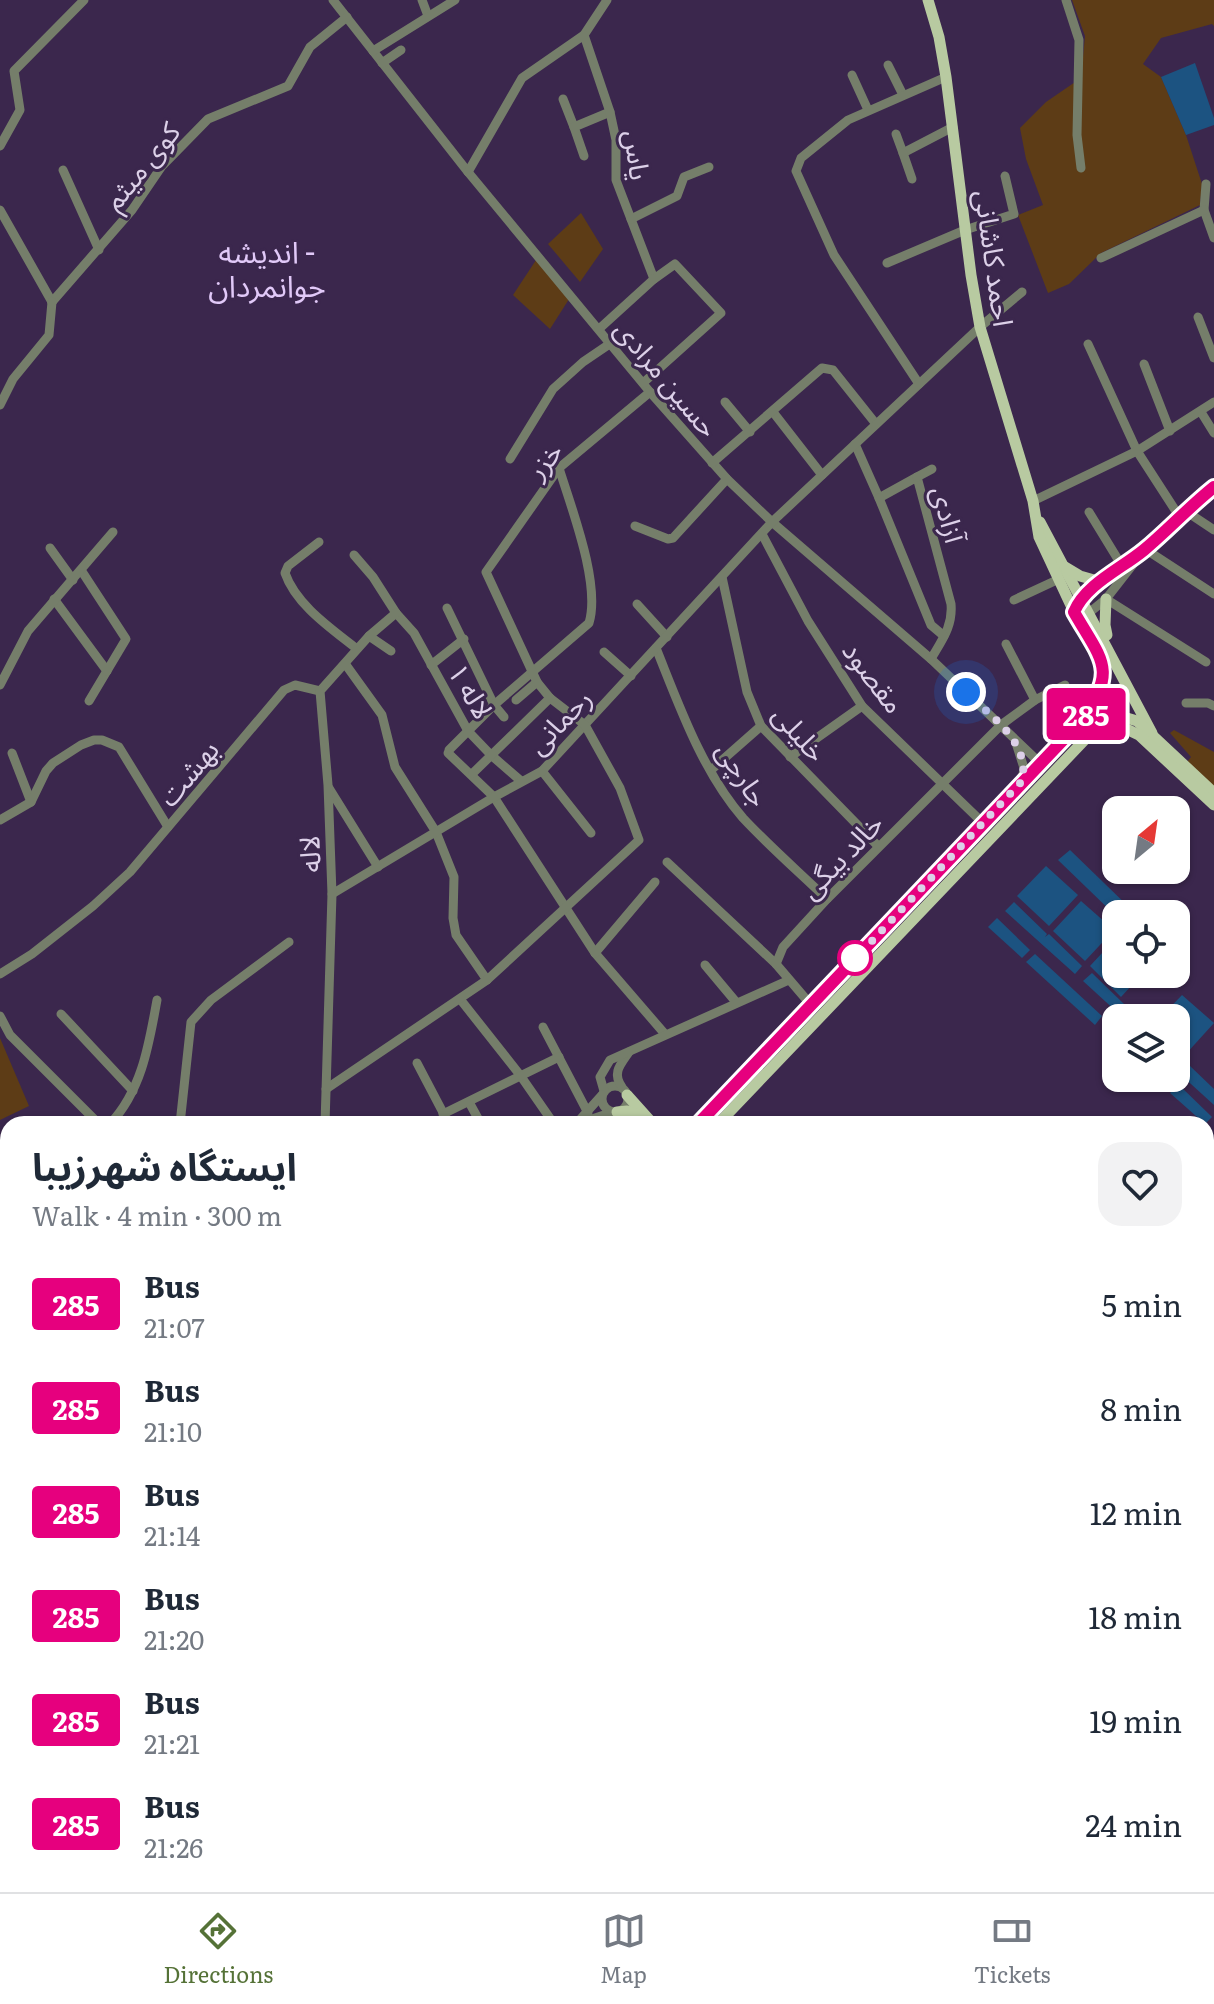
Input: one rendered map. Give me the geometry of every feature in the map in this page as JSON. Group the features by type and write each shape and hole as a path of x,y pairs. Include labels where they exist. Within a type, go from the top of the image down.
{"main road":[{"name":"احمد کاشانی","path":"706,1116 1082,720 1100,692 1104,678 1103,664 1074,612 1039,537 1033,501 980,327 946,77 928,0"},
{"name":"احمد کاشانی","path":"1038,519 1152,733"},
{"path":"1062,566 1080,576 1101,582"},
{"path":"1106,599 1105,625 1111,652"},
{"path":"1082,720 1110,713 1137,721 1214,792"},
{"path":"726,1116 1085,737 1106,726 1118,725 1139,735 1214,805"},
{"path":"625,1092 646,1116"},
{"path":"615,1112 627,1111 638,1116"}],"street":[{"path":"0,146 20,110 14,71 84,0"},
{"name":"حسین مرادی","path":"333,0 468,172 712,463 772,522 931,659 1040,763"},
{"path":"422,0 428,16"},
{"path":"373,51 455,0"},
{"path":"468,172 522,78 584,35 607,0"},
{"path":"1066,0 1079,40 1077,135 1081,168"},
{"name":"کوی میثم","path":"52,302 132,210 162,166 208,119 288,86 310,47 347,17"},
{"name":"یاس","path":"584,35 610,112 616,140 616,180 654,279"},
{"path":"382,63 401,50"},
{"path":"888,65 903,95"},
{"path":"852,75 868,110"},
{"path":"919,384 834,255 796,171 801,158 848,120 946,77"},
{"path":"563,99 584,156"},
{"path":"574,127 610,112"},
{"path":"903,153 953,127"},
{"path":"896,134 912,179"},
{"path":"631,219 677,196 681,180 709,167"},
{"path":"63,170 99,250"},
{"path":"887,263 965,230 1014,214 1005,176"},
{"path":"1206,184 1204,210 1214,238"},
{"path":"0,210 52,302 49,335 13,379 0,405"},
{"path":"1101,258 1204,210"},
{"name":"خزر","path":"533,671 486,572 559,468 647,388 721,313 675,264 654,279"},
{"path":"599,329 654,279"},
{"name":"رحمانی","path":"332,894 542,771 772,522 980,327 1022,292"},
{"path":"1198,317 1214,358"},
{"path":"510,459 553,389 583,362 611,343"},
{"path":"1088,344 1137,451 1182,513 1214,530"},
{"path":"1144,364 1170,431"},
{"path":"712,463 822,368 833,370 876,424"},
{"path":"725,402 750,432"},
{"path":"1033,501 1137,451 1214,402"},
{"path":"773,412 822,475"},
{"path":"1201,412 1214,433"},
{"path":"855,444 931,625 944,636"},
{"path":"559,468 580,540 593,609 589,623 494,705 449,751 494,797 595,953 664,1033"},
{"path":"917,477 932,469"},
{"name":"آزادی","path":"879,498 917,477 951,604 952,618 931,659"},
{"path":"635,526 668,539 673,538 727,479"},
{"path":"1145,549 1106,599 1090,612 1074,612 1080,597 1145,549 1214,487"},
{"path":"1089,512 1122,566"},
{"path":"0,685 28,631 113,532"},
{"name":"مقصود","path":"762,534 808,621 862,706 983,823"},
{"path":"319,542 288,566 285,573 289,585 309,608 357,649"},
{"path":"50,548 73,580"},
{"path":"1145,549 1214,594"},
{"name":"لاله ۱","path":"354,555 414,633 468,731 521,781"},
{"path":"81,570 126,639 89,701"},
{"name":"خلیلی","path":"722,577 747,692 761,726 878,846"},
{"path":"1014,600 1059,579"},
{"path":"54,599 107,671"},
{"path":"1106,599 1206,662"},
{"path":"637,604 667,637"},
{"path":"447,608 494,705 504,717"},
{"path":"320,691 369,636 396,613"},
{"path":"369,636 391,651"},
{"path":"431,665 464,639"},
{"path":"1006,644 1035,700"},
{"name":"جارچی","path":"656,648 711,770 742,816 827,899"},
{"path":"604,652 631,676"},
{"path":"346,665 382,715 395,767 436,832 454,877 453,918 456,935 487,980"},
{"path":"326,1089 487,980 639,840 620,788 585,725 550,698 537,682 533,671"},
{"path":"516,700 537,682"},
{"name":"بهشت","path":"0,974 22,962 93,906 130,872 284,690 295,685 320,691"},
{"name":"خالد بیگی","path":"776,964 783,947 827,899 1001,725 1035,700 1065,685"},
{"name":"لاله","path":"320,691 328,785 332,894 325,1116"},
{"path":"473,773 550,698"},
{"path":"1186,703 1214,706"},
{"path":"790,757 862,706"},
{"path":"711,770 761,726"},
{"path":"0,820 31,802 46,771 69,751 94,740 119,747 168,827"},
{"path":"1015,740 1024,768 1022,781"},
{"path":"12,753 31,802"},
{"path":"542,771 591,833"},
{"path":"328,785 378,867"},
{"path":"667,862 776,964 811,1005"},
{"path":"595,953 655,882"},
{"path":"181,1116 191,1022 211,1000 289,942"},
{"path":"705,965 736,1002"},
{"path":"615,1112 605,1107 600,1077 610,1060 664,1033 789,980"},
{"path":"460,999 548,1116"},
{"path":"116,1116 140,1075 157,1000"},
{"path":"61,1014 133,1091"},
{"path":"0,1016 10,1035 91,1116"},
{"path":"543,1027 588,1113"},
{"path":"602,1116 625,1107 625,1092 616,1079 616,1073 629,1052"},
{"path":"417,1063 443,1114 559,1057"},
{"path":"585,1116 610,1086 625,1092"},
{"path":"469,1102 477,1116"}],"shaded area":[{"path":"1072,0 1214,0 1214,26 1161,38 1143,64 1161,77 1186,135 1202,184 1200,205 1101,253 1069,284 1048,293 1018,215 1043,205 1026,159 1020,128 1046,102 1081,78 1085,36"},
{"path":"581,213 603,249 580,282 548,244"},
{"path":"538,257 571,296 550,329 513,295"},
{"path":"1174,730 1214,752 1214,788 1187,762 1191,757 1170,733"},
{"path":"0,1038 29,1106 8,1116 0,1116"}],"water":[{"path":"1195,63 1214,125 1186,135 1161,77"},
{"path":"1070,850 1122,900 1102,900 1102,902 1058,860"},
{"path":"1046,866 1078,895 1049,926 1017,896"},
{"path":"1081,901 1102,919 1102,943 1085,961 1053,931"},
{"path":"1014,902 1047,934 1045,937 1049,934 1082,966 1075,974 1005,911"},
{"path":"997,918 1030,950 1022,958 988,927"},
{"path":"1102,953 1102,978 1090,966"},
{"path":"1035,954 1102,1016 1095,1025 1026,962"},
{"path":"1092,973 1102,983 1102,988 1107,988 1124,1004 1108,1004 1083,981"},
{"path":"1112,988 1129,988 1121,997"},
{"path":"1182,995 1214,1023 1190,1049 1190,1004 1173,1004"},
{"path":"1190,1066 1214,1089 1214,1105 1190,1083"},
{"path":"1186,1092 1211,1116 1196,1116 1170,1093"}],"bus line":[{"name":"285","path":"706,1116 1082,720 1100,692 1104,678 1103,664 1074,612 1080,597 1145,549 1184,510 1214,487"}],"district":[{"name":"اندیشه - جوانمردان","path":"267,267"}],"route":[{"path":"855,958 1022,781 1024,768 1015,740 966,692"}]}
